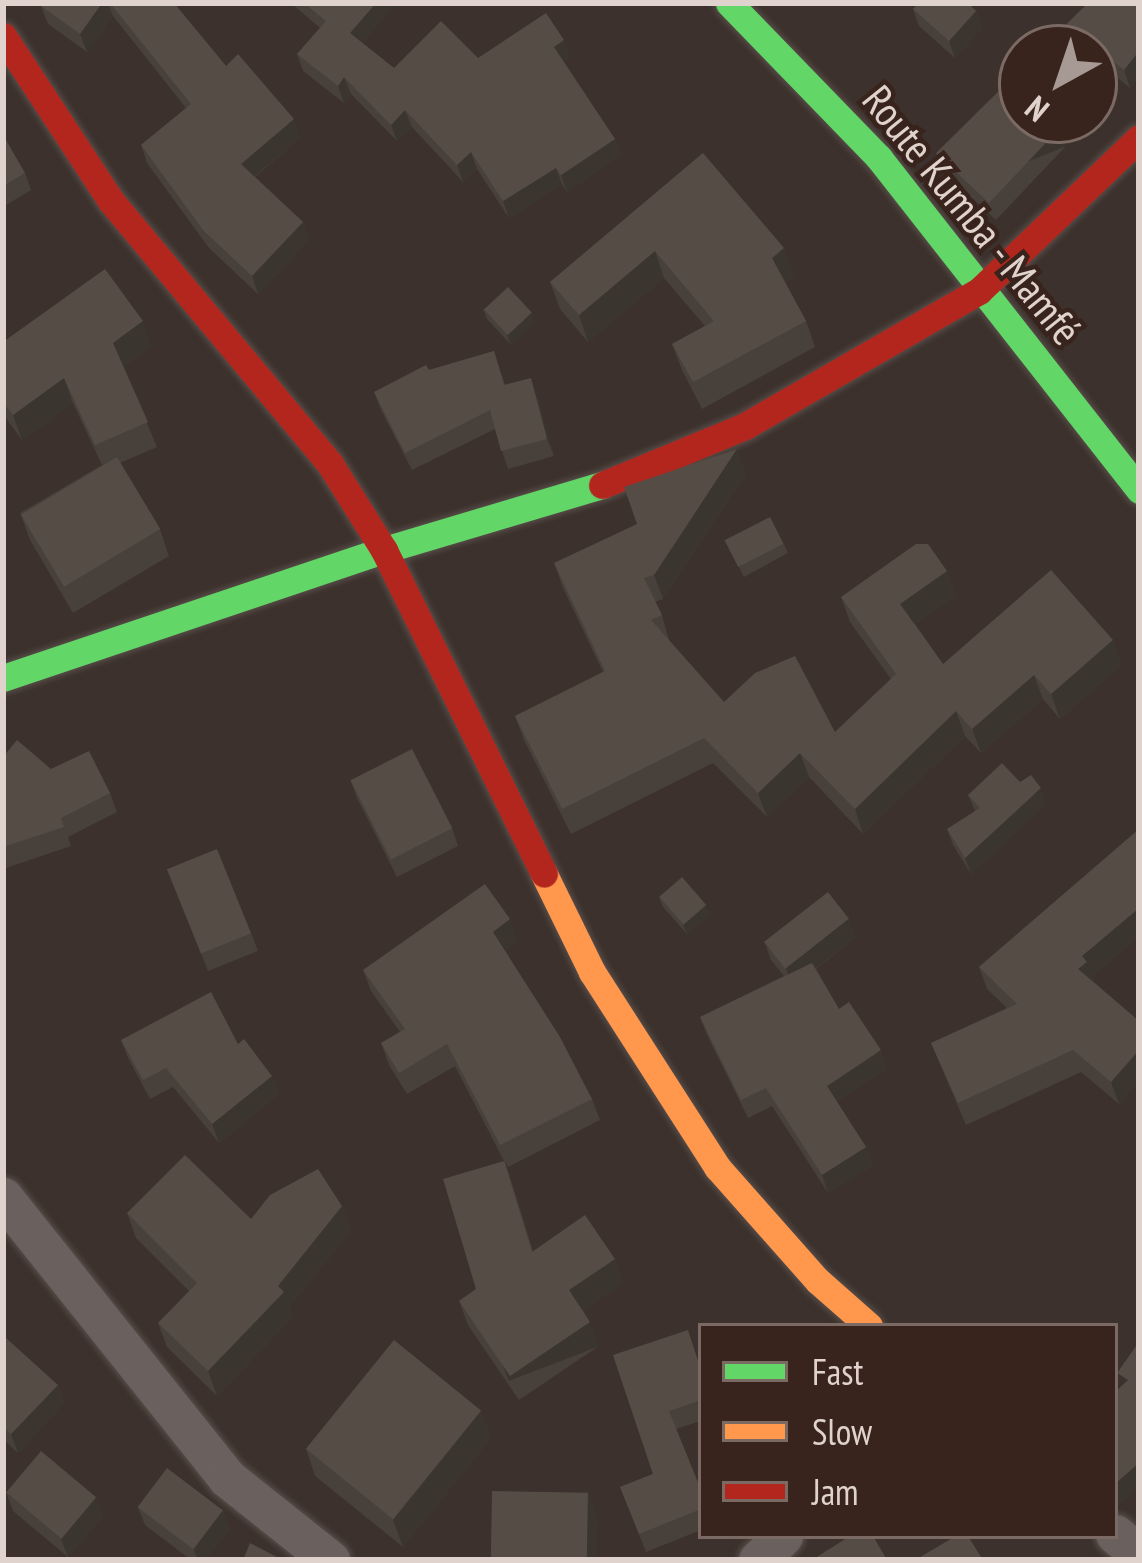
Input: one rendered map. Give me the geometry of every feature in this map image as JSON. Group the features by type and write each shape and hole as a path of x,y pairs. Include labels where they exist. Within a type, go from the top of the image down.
{"main road":[{"name":"Route Kumba - Mamfé","path":"729,3 879,158 1139,490"},
{"path":"3,36 111,201 317,448 384,550 592,972 717,1167 818,1281 866,1323"},
{"path":"3,678 669,459 745,426 980,291 1139,139"}],"street":[{"path":"3,1197 227,1478 330,1560"},
{"path":"758,1560 780,1539"}],"building":[{"path":"43,3 102,3 80,34"},
{"path":"110,3 174,3 226,66 238,54 294,119 241,164 303,222 252,276 203,230 141,145 191,104"},
{"path":"304,3 376,3 350,33 394,68 441,21 478,58 546,13 564,40 554,47 615,139 561,175 556,168 503,201 471,152 457,165 405,110 391,125 344,77 338,86 297,54 326,21"},
{"path":"919,3 968,3 976,11 949,41 913,9"},
{"path":"1088,3 1139,3 1139,51 1124,70 1118,65 1118,24 1067,24"},
{"path":"998,92 998,144 1045,144 989,203 936,153"},
{"path":"3,135 25,173 3,186"},
{"path":"703,153 784,248 772,258 806,321 693,382 672,344 714,321 655,251 579,315 550,282"},
{"path":"105,269 143,321 113,343 148,422 95,445 64,378 13,415 3,402 3,342"},
{"path":"508,287 532,313 508,335 484,310"},
{"path":"494,351 504,385 531,378 547,439 501,451 490,410 405,453 374,392 426,365 429,370"},
{"path":"737,449 654,575 644,578 662,615 651,620 724,702 755,673 795,656 835,732 896,674 841,597 916,544 928,544 947,571 900,604 943,664 1051,570 1113,640 1051,694 1034,675 972,729 956,711 855,809 800,753 758,793 704,738 562,809 515,716 605,671 554,563 637,524 624,487"},
{"path":"117,457 160,529 64,587 21,515"},
{"path":"770,517 784,544 738,567 725,540"},
{"path":"17,740 51,769 89,751 110,793 61,818 64,827 3,847 3,757"},
{"path":"412,749 452,828 391,860 351,780"},
{"path":"1002,763 1020,782 1031,775 1041,788 965,858 947,829 980,808 968,795"},
{"path":"1139,829 1139,908 1082,956 1087,962 1078,969 1139,1021 1139,1050 1111,1082 1073,1050 958,1103 931,1043 1017,1004 979,967"},
{"path":"217,849 251,933 201,954 167,869"},
{"path":"682,877 706,905 684,925 659,897"},
{"path":"485,884 510,919 493,932 560,1037 592,1099 500,1145 447,1044 399,1073 381,1043 405,1029 363,970"},
{"path":"828,892 849,919 785,969 764,942"},
{"path":"812,963 839,1009 849,1002 881,1050 827,1086 866,1147 822,1175 766,1088 741,1100 700,1017"},
{"path":"211,992 238,1044 244,1039 272,1076 212,1124 166,1068 143,1080 121,1040"},
{"path":"185,1155 251,1219 270,1195 318,1169 342,1206 278,1286 284,1292 208,1371 158,1323 197,1283 127,1213"},
{"path":"504,1161 532,1252 585,1215 615,1259 569,1290 590,1322 510,1376 459,1301 476,1289 443,1179"},
{"path":"688,1330 698,1361 698,1401 669,1411 698,1483 698,1510 639,1534 620,1487 653,1474 613,1355"},
{"path":"6,1338 58,1385 11,1434 3,1427"},
{"path":"394,1340 481,1410 393,1519 306,1449"},
{"path":"1139,1342 1139,1463 1118,1481 1118,1389 1128,1380 1118,1372"},
{"path":"41,1451 96,1497 61,1539 6,1492"},
{"path":"167,1468 223,1510 193,1549 138,1507"},
{"path":"492,1491 588,1493 587,1560 491,1560"},
{"path":"845,1539 875,1539 887,1560 812,1560"},
{"path":"951,1539 970,1539 983,1560 915,1560"},
{"path":"250,1543 277,1557 276,1560 243,1560"}],"traffic: fast":[{"path":"729,3 879,158 1139,490"},
{"path":"3,678 384,550 602,485"}],"traffic: slow":[{"path":"544,874 592,972 717,1167 818,1281 866,1323"}],"traffic: jam":[{"path":"3,36 111,201 330,464 384,550 544,874"},
{"path":"602,485 745,426 979,291 1139,138"}]}
